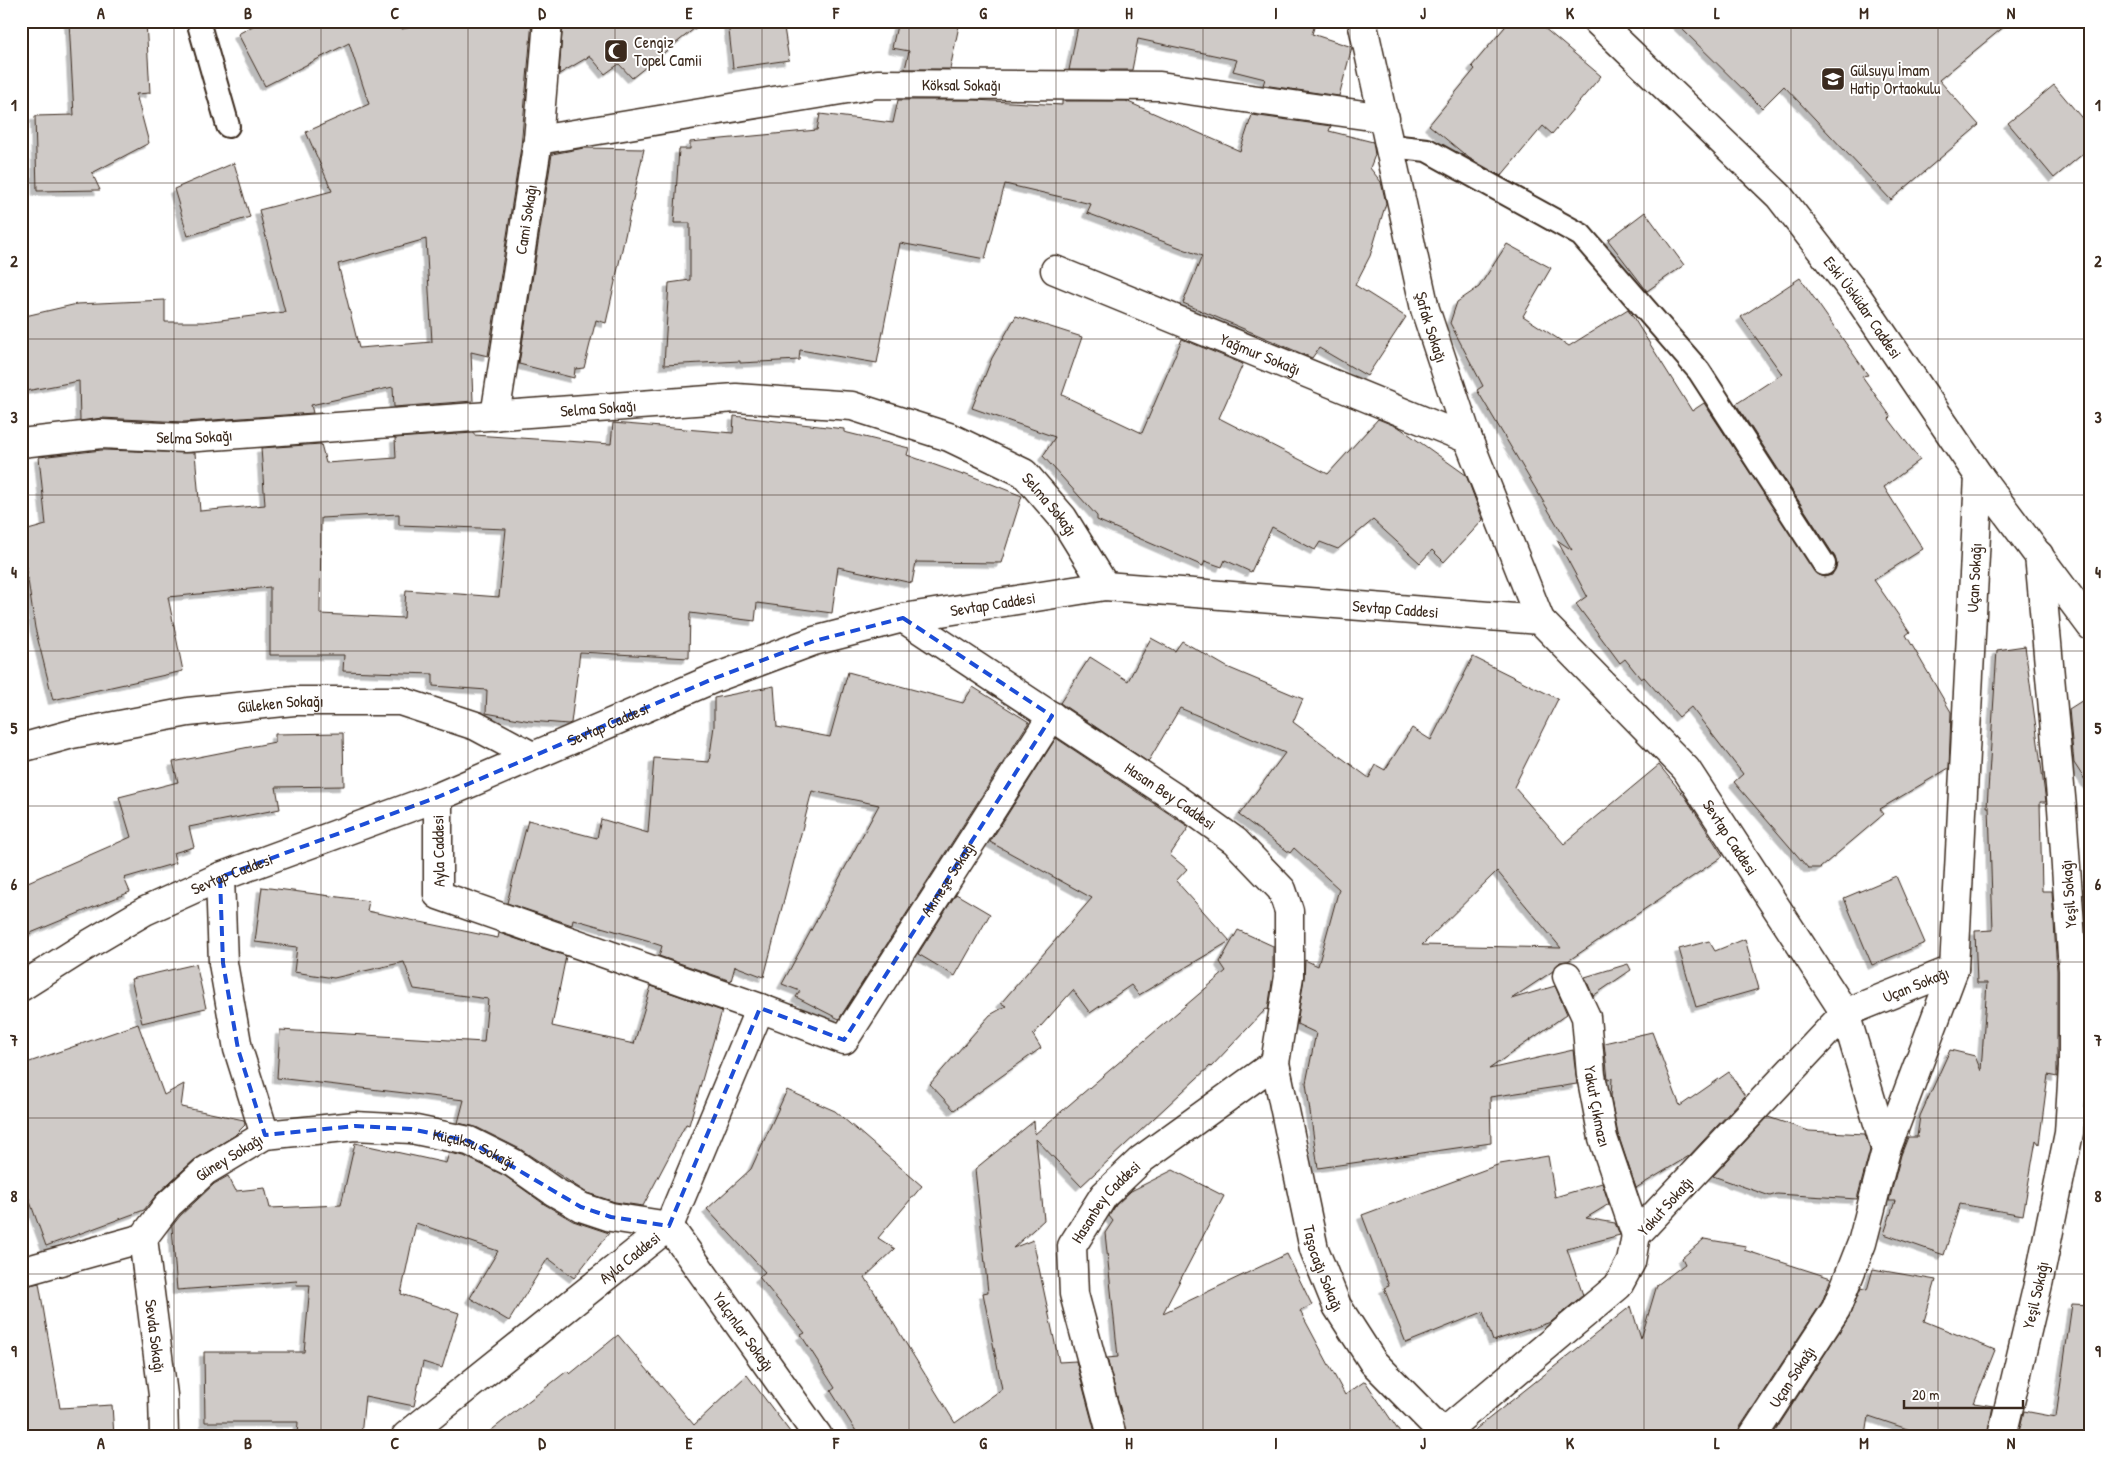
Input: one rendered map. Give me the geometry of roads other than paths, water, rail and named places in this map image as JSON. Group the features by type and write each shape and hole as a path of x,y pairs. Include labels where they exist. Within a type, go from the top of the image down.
{"street":[{"name":"Cami Sokağı","path":"495,416 538,140 548,21"},
{"name":"Şafak Sokağı","path":"1362,21 1385,118 1425,309 1468,440 1540,620"},
{"name":"Eski Üsküdar Caddesi","path":"1597,21 1779,196 1859,299 1979,476 2040,555 2091,626"},
{"name":"Köksal Sokağı","path":"538,140 877,84 1160,86 1385,118"},
{"name":"Yağmur Sokağı","path":"1055,270 1468,440"},
{"name":"Selma Sokağı","path":"21,443 101,434 184,438 736,398 852,406 949,437 1024,474 1063,518 1105,586"},
{"name":"Uçan Sokağı","path":"1753,1436 1836,1309 1862,1242 1886,1150 1954,969 1979,476"},
{"name":"Yeşil Sokağı","path":"2002,1436 2039,1280 2069,1133 2073,1067 2073,970 2062,808 2040,555"},
{"name":"Sevtap Caddesi","path":"21,987 145,911 220,877 438,797 715,678 796,648 903,618 1105,586 1540,620 1686,769 1846,1014"},
{"name":"Hasan Bey Caddesi","path":"903,618 1178,800 1235,842 1282,890 1289,911 1289,976 1275,1062"},
{"name":"Güleken Sokağı","path":"21,748 72,734 188,712 294,701 400,701 476,726 532,756"},
{"name":"Akmeşe Sokağı","path":"844,1040 1052,716"},
{"name":"Ayla Caddesi","path":"438,797 438,895 760,1008 844,1040"},
{"name":"Güney Sokağı","path":"143,1238 168,1205 205,1171 265,1135 238,1048 223,963 220,877"},
{"name":"Uçan Sokağı","path":"1846,1014 1954,969"},
{"name":"Yakut Çıkmazı","path":"1567,976 1586,1018 1591,1075 1602,1138 1636,1235"},
{"name":"Ayla Caddesi","path":"406,1436 669,1226 760,1008"},
{"path":"1846,1014 1886,1150"},
{"name":"Yakut Sokağı","path":"1445,1434 1618,1286 1631,1262 1636,1235 1846,1014"},
{"name":"Taşocağı Sokağı","path":"1275,1062 1314,1249 1337,1306 1373,1362 1445,1434"},
{"name":"Hasanbey Caddesi","path":"1112,1436 1074,1294 1072,1246 1104,1195 1142,1159 1275,1062"},
{"name":"Küçüksu Sokağı","path":"265,1135 355,1126 411,1129 469,1141 513,1163 553,1191 581,1206 611,1218 669,1226"},
{"name":"Yalçınlar Sokağı","path":"669,1226 818,1436"},
{"path":"21,1272 143,1238"},
{"name":"Sevda Sokağı","path":"143,1238 163,1395 164,1436"}],"lane":[{"path":"198,21 228,126"},
{"path":"1391,146 1426,150 1581,235 1699,371 1824,564"}],"place":[{"name":"Cengiz Topel Camii","path":"616,51"},
{"name":"Gülsuyu İmam Hatip Ortaokulu","path":"1833,79"}]}
